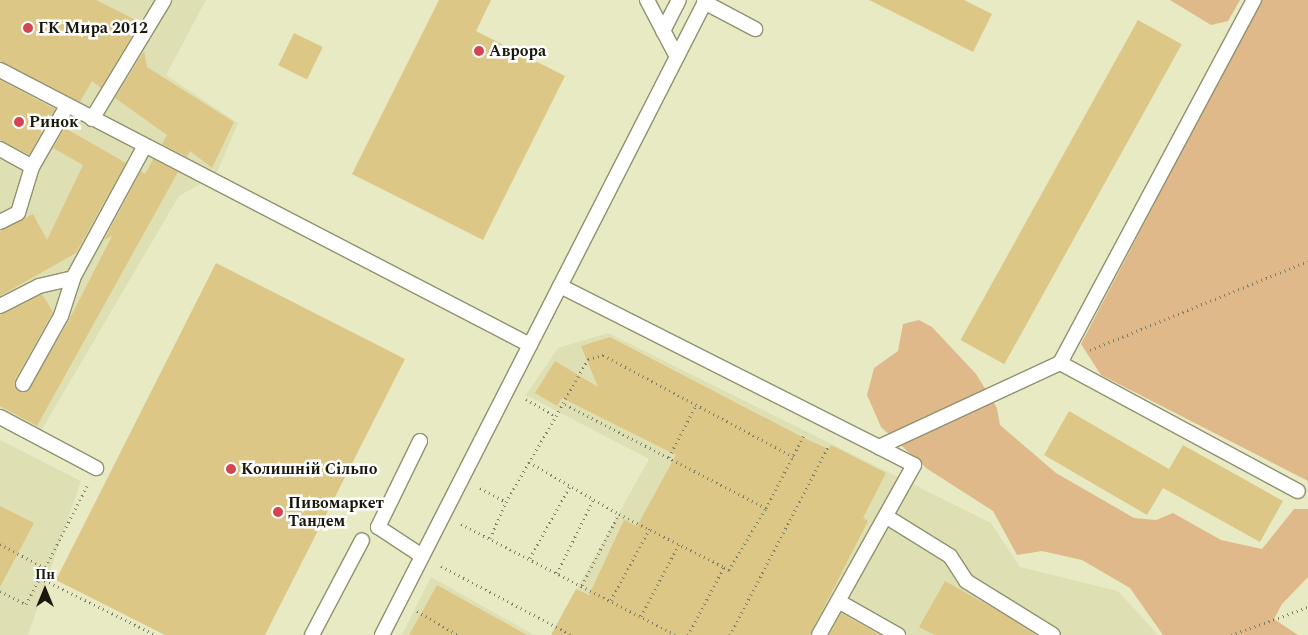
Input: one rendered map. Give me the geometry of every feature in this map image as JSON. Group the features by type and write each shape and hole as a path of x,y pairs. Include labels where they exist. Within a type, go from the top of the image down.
{"lane":[{"path":"92,119 164,0"},
{"path":"647,0 677,57"},
{"path":"663,31 679,0"},
{"path":"879,447 1060,363 1254,0"},
{"path":"382,635 705,1 755,29"},
{"path":"0,70 144,147 530,345"},
{"path":"0,222 18,213 32,167 67,106"},
{"path":"23,384 61,316 73,278 144,147"},
{"path":"0,149 32,167"},
{"path":"0,306 40,286 73,278"},
{"path":"560,286 914,465 887,517 819,635"},
{"path":"1060,363 1298,491"},
{"path":"0,416 96,468"},
{"path":"420,441 378,527 422,556"},
{"path":"887,517 950,556 966,581 1053,635"},
{"path":"312,635 362,540"},
{"path":"838,601 898,635"}],"path":[{"path":"1060,363 1308,261"},
{"path":"490,538 506,502 588,359 603,355 794,456"},
{"path":"508,388 556,416"},
{"path":"563,403 669,456 766,508"},
{"path":"669,456 696,405"},
{"path":"528,462 571,484 619,514 730,570 766,508 815,415"},
{"path":"730,635 839,427"},
{"path":"0,591 26,604 96,468"},
{"path":"462,479 506,502"},
{"path":"529,558 571,484"},
{"path":"557,573 594,498"},
{"path":"443,514 676,635"},
{"path":"582,585 619,514"},
{"path":"611,600 650,528"},
{"path":"0,544 45,568"},
{"path":"641,616 679,544"},
{"path":"422,556 572,635"},
{"path":"688,635 724,567"},
{"path":"40,578 156,635"},
{"path":"399,601 458,635"},
{"path":"1231,635 1308,607"}],"shaded area":[{"path":"0,0 206,0 166,75 238,123 216,175 179,196 34,443 0,426"},
{"path":"1170,0 1240,0 1228,21 1211,25"},
{"path":"1261,0 1308,0 1308,481 1101,375 1081,344"},
{"path":"919,320 932,327 976,374 997,408 1000,425 1056,473 1134,518 1156,520 1173,513 1221,540 1262,549 1294,509 1308,509 1308,577 1282,604 1274,619 1298,635 1163,635 1130,588 1082,560 1042,551 1017,555 993,511 926,468 881,427 867,395 874,368 898,351 903,324"},
{"path":"608,333 991,523 1020,567 1118,591 1158,635 551,635 649,459 526,395 558,348"},
{"path":"0,440 81,481 28,635 0,635"},
{"path":"431,577 534,635 402,635"}],"building":[{"path":"0,0 96,0 136,20 138,26 101,88 92,81 80,102 0,61"},
{"path":"439,0 491,0 476,31 565,76 483,240 352,174"},
{"path":"869,0 964,0 992,14 973,52"},
{"path":"1138,20 1182,44 1004,364 961,340"},
{"path":"294,33 323,47 307,79 278,65"},
{"path":"144,51 147,67 234,122 212,168 190,151 187,157 162,144 167,135 115,98"},
{"name":"Ринок","path":"0,80 55,109 29,155 0,140"},
{"path":"71,117 65,128 126,163 76,253 0,296 0,231 33,214 47,240 83,165 53,148"},
{"path":"153,159 178,172 37,426 0,406 0,315 42,294 53,312 15,380 18,391 27,392 69,320 112,236 104,240 141,171 145,174"},
{"name":"Колишній Сільпо","path":"216,263 405,359 265,635 165,635 56,580"},
{"path":"610,337 806,439 829,449 831,445 886,473 863,518 868,521 810,635 551,635 576,589 589,595 624,520 637,526 676,455 562,398 557,406 535,393 555,361 598,387 581,346"},
{"path":"1069,411 1169,469 1183,445 1283,501 1260,542 1163,488 1147,515 1044,455"},
{"path":"0,506 34,523 0,587"},
{"path":"945,581 1002,613 1036,635 934,635 919,627"},
{"path":"437,585 527,635 409,635"},
{"path":"841,613 880,635 829,635"}],"place":[{"name":"ГК Мира 2012","path":"28,28"},
{"name":"Аврора","path":"479,51"},
{"name":"Ринок","path":"19,122"},
{"name":"Колишній Сільпо","path":"231,469"},
{"name":"Пивомаркет Тандем","path":"278,512"}]}
